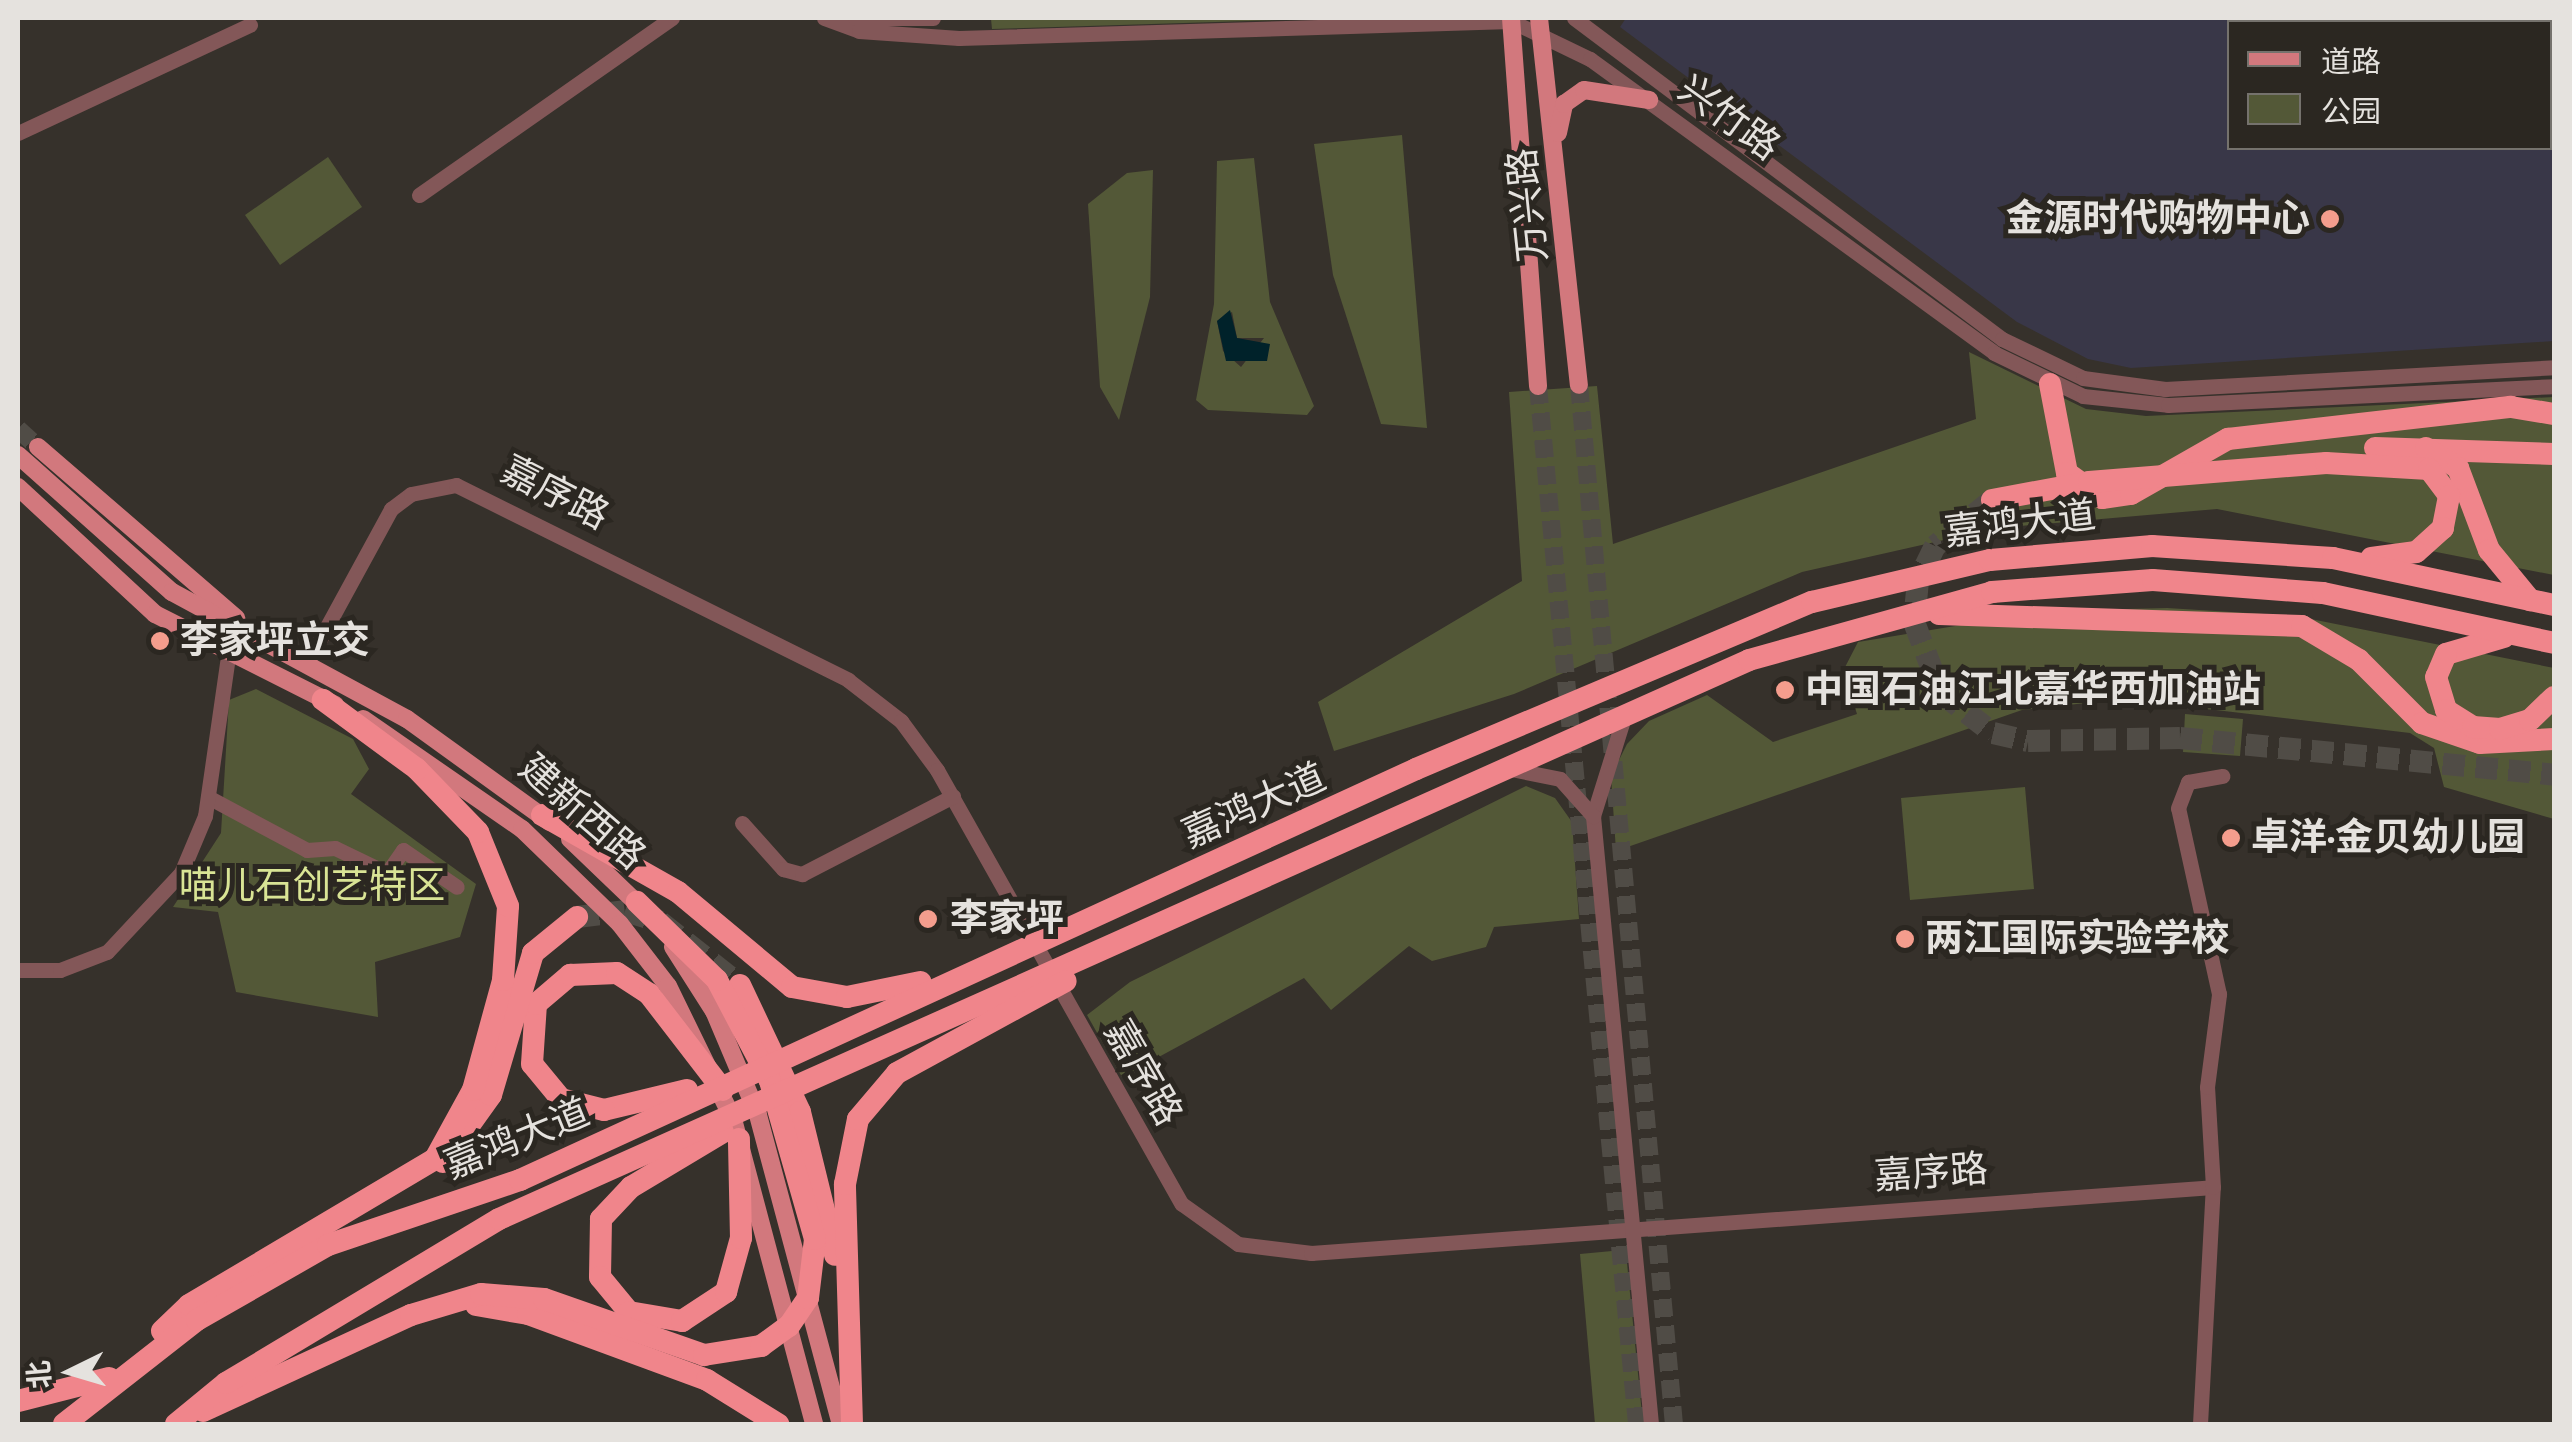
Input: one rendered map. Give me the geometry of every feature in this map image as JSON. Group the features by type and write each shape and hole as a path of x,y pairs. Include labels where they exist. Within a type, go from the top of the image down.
{"highway":[{"path":"2050,384 2067,474 2102,498 2131,494 2228,439 2511,407 2554,414"},
{"path":"2326,429 2393,437 2435,450 2474,497 2489,550 2530,600"},
{"path":"1992,500 2089,482 2362,448 2554,454"},
{"path":"2089,482 2416,463 2442,482 2448,511 2433,542 2416,552 2333,558"},
{"name":"嘉鸿大道","path":"64,1424 116,1376 328,1245 520,1180 672,1104 1526,720 1812,602 1931,570 2070,551 2333,558 2554,605"},
{"name":"嘉鸿大道","path":"178,1422 242,1373 499,1219 688,1144 770,1101 1632,707 1890,616 2073,584 2242,582 2554,643"},
{"path":"1890,616 2070,612 2302,626 2359,660 2422,723 2480,742 2554,739"},
{"path":"2516,635 2446,654 2436,677 2446,710 2473,728 2500,729 2530,720 2554,698"},
{"path":"323,700 469,820 508,906 507,960 473,1090 443,1150 404,1185"},
{"path":"542,816 678,892 775,976 812,994 890,991 1004,956"},
{"path":"178,1422 442,1304 508,1292 704,1355 761,1346 808,1298 816,1258 809,1212 770,1081 731,1001 678,935 637,902"},
{"path":"18,1401 116,1376 189,1304 449,1158 477,1126 526,967 552,930 578,917"},
{"path":"846,1374 847,1160 869,1100 914,1062 1020,1011 1136,937"},
{"path":"672,1104 591,1109 552,1092 528,1038 543,994 581,972 628,978 723,1090"},
{"path":"740,985 810,1144 833,1238 852,1424"},
{"path":"688,1144 630,1187 597,1232 607,1292 643,1318 694,1318 726,1292 740,1238 739,1139"},
{"path":"442,1304 528,1314 707,1380 778,1424"}],"main road":[{"name":"万兴路","path":"1511,19 1538,386"},
{"name":"万兴路","path":"1540,24 1580,385"},
{"path":"1558,173 1560,112 1570,98 1602,88 1649,100"},
{"path":"38,447 174,571 285,654"},
{"name":"建新西路","path":"18,455 158,581 407,719 542,816 637,902 707,1000 745,1080 841,1424"},
{"name":"建新西路","path":"18,487 155,614 228,657 323,700 466,786 589,892 668,986 723,1090 814,1424"},
{"path":"18,497 50,520"}],"street":[{"path":"420,195 672,18"},
{"name":"兴竹路","path":"824,18 959,38 1511,19 1540,24 2050,384 2168,405 2554,386"},
{"name":"兴竹路","path":"858,21 933,18"},
{"name":"兴竹路","path":"1574,18 2002,339 2083,378 2165,389 2554,368"},
{"path":"18,133 250,25"},
{"name":"嘉序路","path":"306,664 391,510 411,494 456,485 848,680 901,721 953,796 1078,1026 1182,1204 1238,1244 1311,1253 1632,1226 2213,1187"},
{"path":"18,970 73,967 126,936 180,873 208,797 228,657"},
{"path":"1632,707 1604,758 1593,816 1651,1424"},
{"path":"1492,770 1560,779 1593,816"},
{"path":"2200,1424 2213,1187 2208,1087 2218,994 2178,808 2188,782 2222,776"},
{"path":"742,823 783,869 802,874 953,796"},
{"path":"208,797 307,850 335,848 387,873 403,850 457,887"}],"shaded area":[{"path":"1626,18 2554,18 2554,341 2131,368 2088,359 2017,322 1620,27"}],"green space":[{"path":"1346,18 992,29 991,19"},
{"path":"1402,135 1427,428 1381,424 1333,275 1314,144"},
{"path":"328,157 362,207 280,265 245,215"},
{"path":"1254,158 1270,302 1314,406 1307,415 1208,410 1196,400 1214,304 1217,161","holes":["1232,312 1237,338 1264,338 1241,367 1223,351 1217,321"]},
{"path":"1153,170 1150,297 1119,420 1100,387 1088,204 1127,173"},
{"path":"1969,352 2086,409 2146,416 2554,397 2554,575 2217,509 1997,528 1802,572 1514,694 1334,751 1318,702 1522,581 1509,392 1597,386 1613,544 1976,419"},
{"path":"2167,608 2296,616 2554,668 2554,819 2444,787 2434,748 2410,733 2122,699 2022,710 1616,851 1611,776 1627,744 1649,721 1707,695 1773,742 1857,714 1843,671 1858,642 2046,611"},
{"name":"喵儿石创艺特区","path":"256,689 353,739 369,769 351,794 476,884 460,937 375,962 378,1017 236,992 218,912 173,907 221,833 229,700"},
{"path":"2185,714 2243,719 2240,756 2183,752"},
{"path":"1526,786 1555,798 1572,822 1579,919 1494,927 1486,947 1432,961 1409,946 1331,1010 1304,978 1122,1077 1087,1015 1130,982"},
{"path":"2025,787 2034,889 1910,900 1901,798"},
{"path":"1612,1251 1627,1263 1643,1424 1595,1424 1580,1254"}],"water":[{"path":"1230,310 1237,338 1270,344 1267,361 1226,361 1217,321"}],"tunnel":[{"path":"1579,385 1674,1424"},
{"path":"1538,386 1637,1424"},
{"path":"18,429 38,447"},
{"path":"1992,500 1935,546 1918,581 1914,622 1941,693 1993,733 2028,741 2180,738 2554,775"},
{"path":"577,917 625,911 660,922 740,985"}],"place":[{"name":"金源时代购物中心","path":"2330,219"},
{"name":"李家坪立交","path":"160,641"},
{"name":"中国石油江北嘉华西加油站","path":"1785,690"},
{"name":"卓洋·金贝幼儿园","path":"2231,838"},
{"name":"李家坪","path":"928,919"},
{"name":"两江国际实验学校","path":"1905,939"}]}
